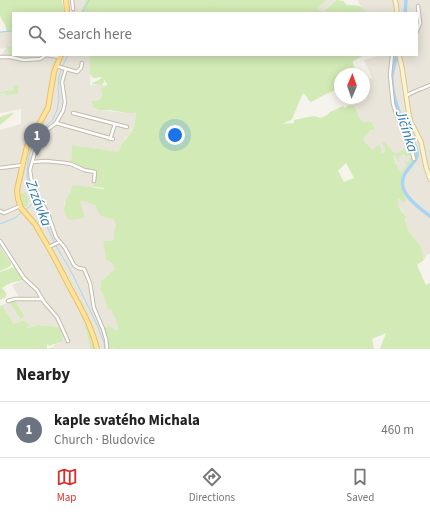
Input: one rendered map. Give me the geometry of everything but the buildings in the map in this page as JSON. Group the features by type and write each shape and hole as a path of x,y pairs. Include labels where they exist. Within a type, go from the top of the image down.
{"main road":[{"path":"67,12 69,1"},
{"path":"60,56 58,67 54,75 48,110 28,146 17,194 23,212 36,226 75,297 94,337 97,349"}],"street":[{"path":"395,0 397,12"},
{"path":"69,1 73,10"},
{"path":"418,6 420,23 418,28"},
{"path":"0,57 10,57 24,60 40,59 44,56"},
{"path":"392,56 390,75 393,104 397,116 409,140 414,159"},
{"path":"400,56 409,115 422,142 425,162 430,179"},
{"path":"58,67 77,72 81,68 82,63"},
{"path":"65,69 62,82 64,106 61,116 56,123 46,131 36,148 30,170 31,178 33,186 48,214 58,242 65,248 74,265 78,268 84,269 90,283 94,308 103,329 107,349"},
{"path":"406,96 413,91 430,85"},
{"path":"72,113 127,127"},
{"path":"56,123 111,139 115,124"},
{"path":"406,135 414,128"},
{"path":"32,162 71,164 84,170 95,172 94,181"},
{"path":"0,168 23,165"},
{"path":"0,211 4,213 20,206"},
{"path":"0,241 24,278 37,290 59,320 68,341"},
{"path":"48,247 58,242"},
{"path":"8,301 15,299 42,298"}],"shaded area":[{"path":"71,0 86,0 80,12 72,12"},
{"path":"327,0 335,0 323,12 317,8"},
{"path":"357,0 430,0 430,253 424,260 422,248 408,230 404,213 399,207 397,201 396,163 393,156 395,155 383,143 385,153 382,153 380,146 377,146 372,151 363,139 369,131 373,130 367,121 361,121 354,104 370,104 370,79 372,78 370,68 368,68 364,60 378,56 418,56 418,12 365,12"},
{"path":"12,31 12,47 8,46 9,55 12,56 20,58 20,56 89,56 91,67 90,85 105,85 101,88 102,97 99,100 95,100 93,109 136,113 134,125 129,135 125,138 119,152 72,145 71,162 96,171 94,188 75,185 71,188 70,194 66,198 64,206 69,219 85,218 79,201 84,201 96,206 106,218 113,219 116,225 114,239 111,241 103,241 106,260 113,264 115,269 101,281 100,290 108,308 111,309 118,321 117,331 114,329 116,349 95,349 84,326 90,349 54,349 54,345 61,343 62,340 61,329 59,327 39,325 25,329 27,327 24,320 14,324 2,305 9,302 19,318 24,314 15,300 20,299 12,285 24,280 0,243 0,130 21,124 21,109 0,113 0,94 6,93 5,95 15,90 0,92 0,57 6,48 0,49 0,33","holes":["21,193 26,193 27,206 23,208 20,201"]}],"green space":[{"path":"0,0 62,0 64,12 12,12 12,31 0,33 6,31 6,29 0,15"},
{"path":"86,0 327,0 317,8 323,12 80,12"},
{"path":"336,0 343,1 347,5 360,6 365,12 323,12"},
{"path":"7,46 12,47 12,56 20,56 20,59 9,55"},
{"path":"89,56 363,56 353,61 355,68 334,68 334,91 311,102 303,93 292,119 282,124 294,123 294,120 314,116 321,118 343,106 345,108 349,105 354,105 361,121 372,123 375,129 369,131 363,139 372,150 380,145 382,153 385,153 382,143 385,142 395,154 410,147 412,155 406,157 403,154 398,157 400,161 398,161 395,155 393,156 401,173 406,165 405,159 407,162 412,156 414,160 403,173 402,186 406,201 403,203 400,199 398,199 398,206 406,217 405,219 408,230 422,248 424,260 417,265 426,285 430,283 430,349 380,349 386,333 372,339 374,349 108,349 104,328 109,326 117,331 118,324 111,309 108,309 100,290 101,281 115,269 113,264 106,260 103,241 111,241 114,239 116,225 113,219 104,217 100,214 96,206 84,201 80,201 85,218 69,220 64,209 66,198 70,194 72,186 105,188 94,187 95,172 98,173 97,171 86,170 71,162 72,145 119,152 122,143 131,133 136,113 99,110 93,108 92,101 99,100 102,97 101,88 107,85 107,83 105,80 102,85 92,84 102,77 93,78 90,74","holes":["346,163 354,178 344,182 338,171"]},
{"path":"14,85 18,85 18,94 0,94 0,92 14,90"},
{"path":"14,112 12,115 0,125 0,117"},
{"path":"21,193 26,193 29,199 27,206 23,208 20,201"},
{"path":"0,245 11,265 0,271"},
{"path":"14,267 23,280 10,283 2,288 6,292 6,297 0,300 0,272"},
{"path":"15,300 24,315 23,318 20,319 9,302"},
{"path":"2,305 14,324 24,320 30,326 26,329 39,325 59,327 63,338 62,342 51,346 47,344 47,349 0,349 0,306"},
{"path":"84,325 93,339 95,349 90,349"}],"waterway":[{"name":"Zrzávka","path":"83,12 89,0"},
{"name":"Jičínka","path":"405,12 406,0"},
{"path":"68,2 70,12"},
{"path":"0,32 12,31"},
{"name":"Zrzávka","path":"68,56 59,76 59,99 57,110 53,119 34,143 30,152 27,176 31,191 55,244 72,273 98,327 105,349"},
{"name":"Jičínka","path":"397,56 392,76 394,95 405,127 414,142 417,152 415,160 404,176 403,187 410,199 430,216"},
{"path":"25,210 36,201"},
{"path":"0,224 15,218 22,212"}],"place":[{"name":"kaple svatého Michala","path":"37,156"}]}
